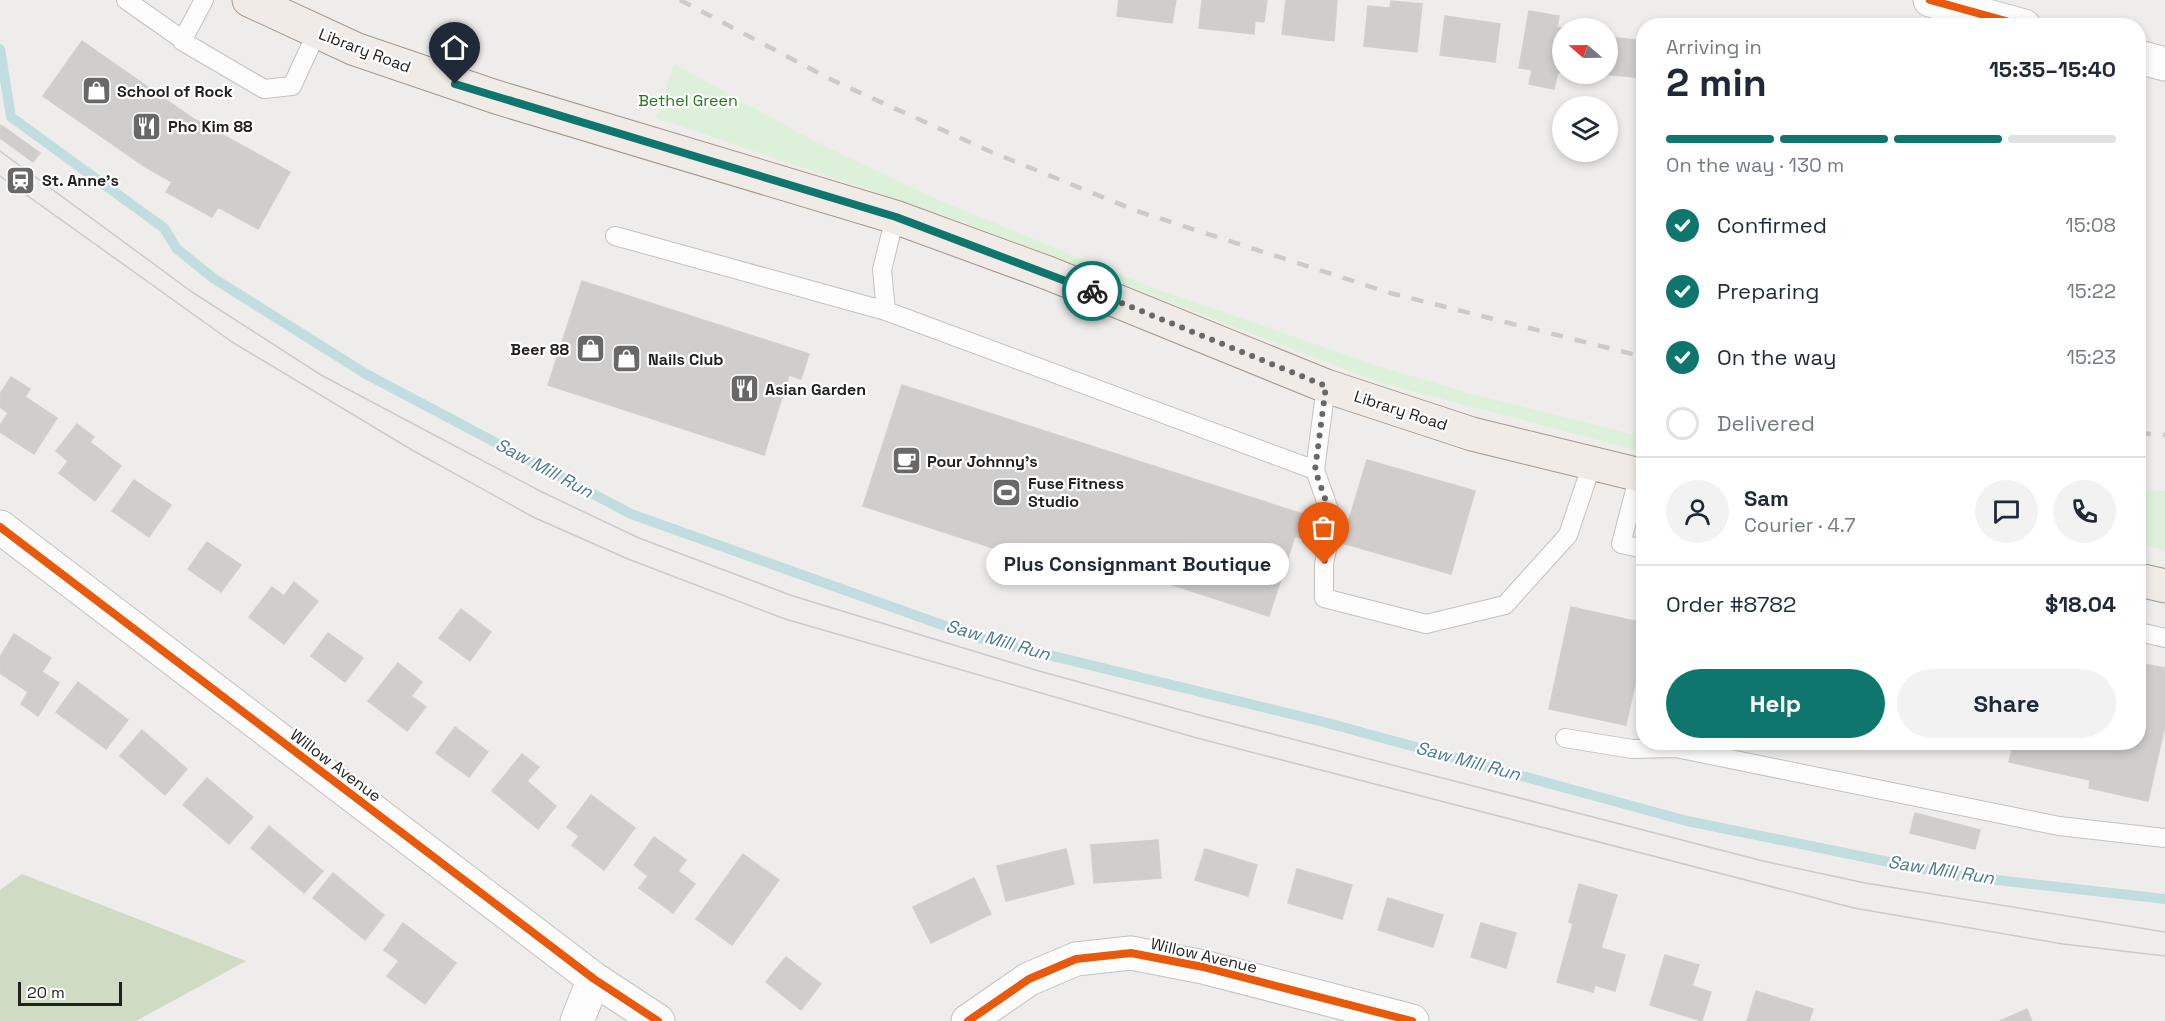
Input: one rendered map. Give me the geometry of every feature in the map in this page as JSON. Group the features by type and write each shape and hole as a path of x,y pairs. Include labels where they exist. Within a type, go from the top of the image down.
{"main road":[{"name":"Library Road","path":"249,0 355,49 496,97 896,217 1048,273 1326,386 1472,434 1636,475"},
{"path":"2146,582 2165,586"}],"street":[{"path":"1930,0 1995,18"},
{"path":"2146,59 2165,64"},
{"name":"Willow Avenue","path":"0,526 594,979 658,1021"},
{"name":"Willow Avenue","path":"968,1021 1029,979 1076,959 1131,953 1203,967 1412,1021"},
{"path":"577,1021 594,979"}],"lane":[{"path":"126,0 183,40 264,89 292,86 317,32"},
{"path":"183,40 204,0"},
{"path":"886,311 882,270 896,217"},
{"path":"615,236 886,311 1315,470"},
{"path":"1326,386 1315,470 1333,521 1324,564 1324,598 1426,624 1505,605 1568,535 1593,464"},
{"path":"1636,496 1622,544 1636,547"},
{"path":"2146,634 2165,638"},
{"path":"1565,738 1636,748"},
{"path":"1686,750 2059,826 2165,838"}],"green space":[{"name":"Bethel Green","path":"674,64 816,142 941,201 1153,288 1379,366 1472,394 1636,435 1636,450 1381,383 954,219 656,118"},
{"path":"2146,490 2165,491 2165,550 2146,546"},
{"path":"22,874 246,961 136,1021 0,1021 0,890"}],"building":[{"path":"1119,0 1176,0 1172,23 1117,16"},
{"path":"1202,0 1267,0 1264,22 1255,21 1254,34 1199,28"},
{"path":"1286,0 1337,0 1334,41 1282,34"},
{"path":"1391,1 1422,4 1417,52 1364,46 1368,6 1390,8"},
{"path":"1529,11 1559,16 1559,18 1552,18 1552,84 1555,84 1554,89 1529,84 1532,70 1519,68"},
{"path":"1445,16 1500,24 1495,62 1440,55"},
{"path":"1618,38 1636,40 1636,77 1618,75"},
{"path":"82,41 194,119 290,172 258,229 218,207 212,217 166,192 172,182 144,166 43,96"},
{"path":"1,125 40,153 33,162 0,138"},
{"path":"582,281 809,354 801,379 789,375 764,455 548,385"},
{"path":"11,377 30,389 25,397 57,418 34,454 0,432 0,425 8,413 0,407 0,394"},
{"path":"902,385 1315,518 1308,540 1295,536 1269,616 1101,562 1097,574 1026,551 1024,558 863,506"},
{"path":"77,424 94,437 90,442 121,466 95,501 59,473 68,461 56,451"},
{"path":"1367,460 1475,491 1451,574 1342,543"},
{"path":"134,480 171,505 149,537 112,511"},
{"path":"207,542 241,565 221,592 188,569"},
{"path":"294,582 318,601 284,644 249,617 272,587 284,596"},
{"path":"1571,607 1636,621 1636,679 1626,725 1549,709"},
{"path":"461,609 491,632 470,661 439,638"},
{"path":"328,633 363,658 345,682 311,656"},
{"path":"14,634 51,658 42,672 59,683 38,716 21,704 28,692 0,673 0,657"},
{"path":"398,663 422,682 411,696 426,707 407,731 368,701"},
{"path":"2146,664 2165,668 2165,725 2148,801 2089,788 2090,780 2009,762 2012,750 2146,750"},
{"path":"78,682 128,720 106,749 56,712"},
{"path":"455,727 488,752 469,777 436,753"},
{"path":"142,730 187,769 165,795 120,756"},
{"path":"522,754 539,767 527,781 556,806 538,829 492,791"},
{"path":"207,778 253,817 229,844 183,805"},
{"path":"591,795 635,828 604,870 572,845 579,836 567,827"},
{"path":"1915,813 1980,830 1975,849 1910,833"},
{"path":"269,826 323,871 304,893 251,848"},
{"path":"654,837 686,860 678,871 695,884 673,913 639,888 648,876 634,865"},
{"path":"1158,840 1161,878 1094,883 1091,845"},
{"path":"1066,849 1074,884 1006,901 997,866"},
{"path":"1205,849 1257,865 1248,896 1195,880"},
{"path":"743,854 779,880 732,945 696,919"},
{"path":"1297,869 1352,885 1342,919 1288,903"},
{"path":"333,873 384,915 365,940 313,898"},
{"path":"974,878 991,914 931,943 913,907"},
{"path":"1579,884 1617,895 1601,948 1625,955 1615,991 1595,985 1593,992 1557,982 1573,924 1569,922"},
{"path":"1388,898 1443,915 1433,947 1378,930"},
{"path":"403,923 456,963 425,1004 387,976 399,961 384,950"},
{"path":"1481,923 1516,933 1506,968 1471,957"},
{"path":"1665,955 1699,965 1692,986 1711,992 1702,1021 1650,1005"},
{"path":"786,957 821,984 801,1010 766,982"},
{"path":"1756,991 1813,1009 1809,1021 1747,1021"},
{"path":"2027,1009 2032,1021 2000,1021"}],"waterway":[{"name":"Saw Mill Run","path":"0,49 11,117 164,228 177,249 213,278 366,374 631,514 979,638 1324,722 1687,821 1953,875 2165,899"}],"tram line":[{"path":"0,151 192,292 321,375 542,492 639,538 793,596 1039,671 1203,716 1763,861 1865,883 2165,932"},
{"path":"0,176 232,342 412,450 533,517 628,559 785,619 1197,738 1854,908 2063,944 2165,956"}],"railway":[{"path":"680,0 832,80 989,151 1137,211 1390,293 1636,355"},
{"path":"2146,434 2165,435"}],"cycle path":[{"path":"1930,0 1995,18"},
{"path":"0,527 594,979 658,1021"},
{"path":"968,1021 1029,979 1076,959 1131,953 1203,967 1412,1021"}],"way so far":[{"path":"1092,291 1326,386 1315,470 1333,521 1324,564"}],"place":[{"name":"School of Rock","path":"96,91"},
{"name":"Pho Kim 88","path":"147,126"},
{"name":"St. Anne's","path":"21,180"},
{"name":"Beer 88","path":"590,349"},
{"name":"Nails Club","path":"627,359"},
{"name":"Asian Garden","path":"744,389"},
{"name":"Pour Johnny's","path":"906,461"},
{"name":"Fuse Fitness Studio","path":"1007,492"},
{"name":"Plus Consignmant Boutique","path":"1324,564"}],"route":[{"path":"455,84 896,217 1092,291"}]}
